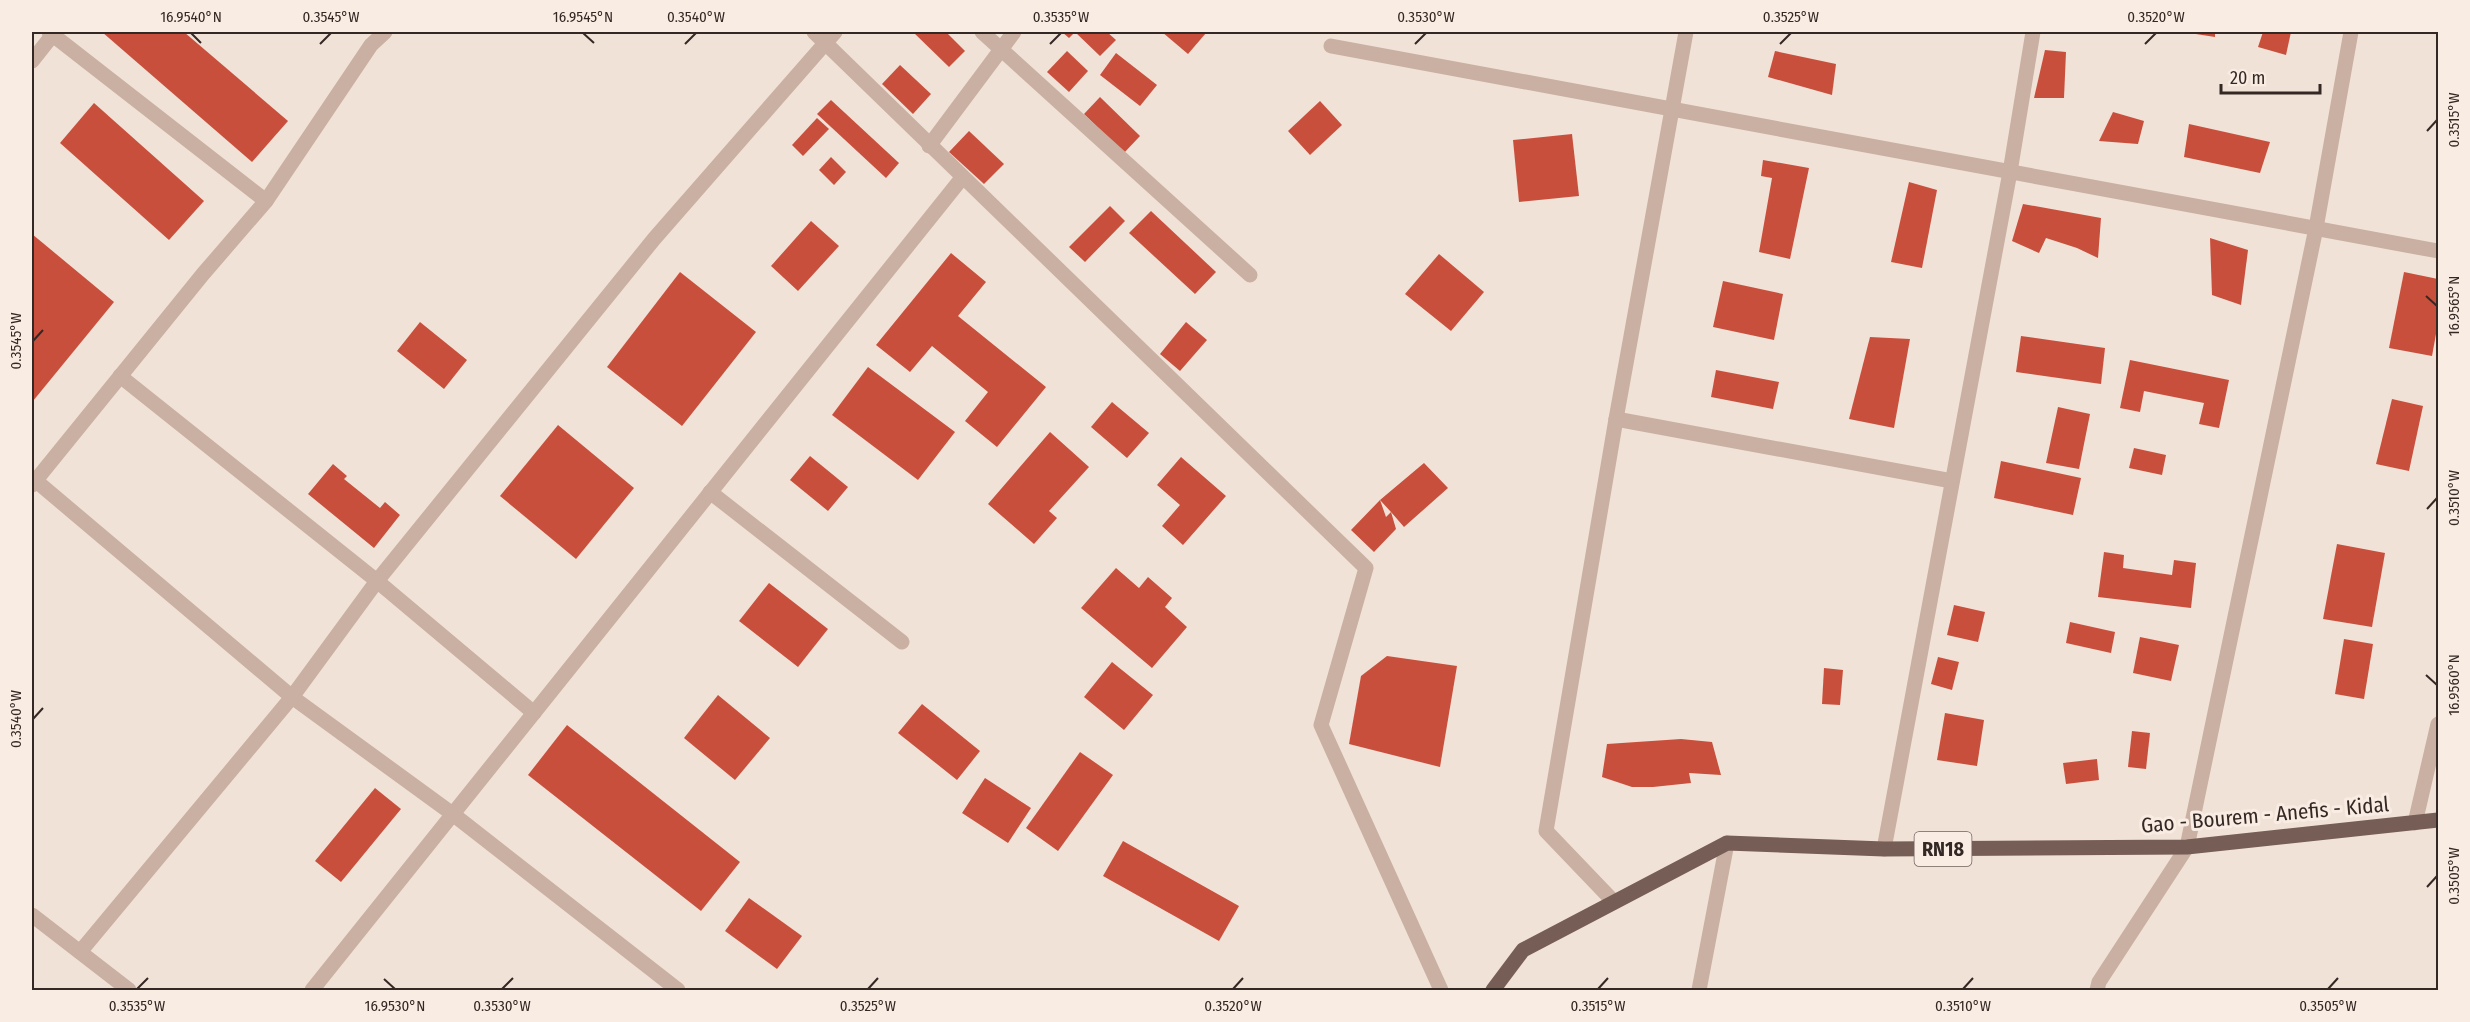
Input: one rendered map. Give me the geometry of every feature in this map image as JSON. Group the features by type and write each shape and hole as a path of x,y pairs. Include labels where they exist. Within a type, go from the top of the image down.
{"main road":[{"name":"Gao - Bourem - Anefis - Kidal","path":"1493,990 1523,950 1727,843 1884,849 2187,847 2439,820"}],"street":[{"path":"385,32 371,45 266,201 33,482 292,697 454,815 678,990"},
{"path":"814,32 830,37 929,146 1366,568 1321,725 1441,990"},
{"path":"982,32 1250,275"},
{"path":"929,146 999,49 1014,32"},
{"path":"1614,902 1546,831 1616,419 1686,32"},
{"path":"1884,849 2010,172 2033,32"},
{"path":"2097,990 2099,982 2187,847 2316,228 2351,32"},
{"path":"32,61 52,33 266,201"},
{"path":"80,952 292,697 377,581 654,239 830,37"},
{"path":"1330,46 2439,251"},
{"path":"312,990 962,178"},
{"path":"120,376 377,581 534,713"},
{"path":"1616,419 1952,481"},
{"path":"710,492 902,642"},
{"path":"2415,823 2439,724"},
{"path":"1700,990 1727,843"},
{"path":"32,915 129,990"}],"building":[{"path":"102,32 184,32 288,121 252,162"},
{"path":"913,32 946,32 965,51 949,67"},
{"path":"1062,32 1075,32 1069,38"},
{"path":"1075,32 1107,32 1116,40 1100,56"},
{"path":"1162,32 1205,32 1206,33 1188,54"},
{"path":"2183,32 2215,32 2215,37"},
{"path":"2263,32 2291,32 2286,55 2258,47"},
{"path":"2045,50 2066,52 2064,98 2034,98"},
{"path":"1067,51 1088,71 1069,92 1047,72"},
{"path":"1775,51 1836,64 1832,95 1768,77"},
{"path":"1116,53 1157,85 1140,106 1100,75"},
{"path":"900,65 931,94 913,114 882,84"},
{"path":"1100,97 1140,136 1124,153 1084,114"},
{"path":"831,100 899,163 886,178 817,114"},
{"path":"1320,101 1342,125 1310,155 1288,131"},
{"path":"94,103 204,201 169,240 60,143"},
{"path":"2113,112 2144,121 2138,144 2099,141"},
{"path":"817,118 829,129 803,156 792,145"},
{"path":"2189,124 2270,142 2260,173 2184,157"},
{"path":"969,131 1004,164 984,184 949,152"},
{"path":"1572,134 1579,196 1519,202 1513,140"},
{"path":"831,157 846,172 834,185 819,170"},
{"path":"1763,160 1809,168 1790,259 1759,252 1772,178 1761,176"},
{"path":"1909,182 1937,190 1922,268 1891,262"},
{"path":"2023,204 2101,218 2098,258 2046,238 2039,253 2012,241"},
{"path":"1110,206 1125,221 1085,262 1069,247"},
{"path":"1151,211 1216,272 1195,294 1129,233"},
{"path":"811,221 839,246 798,291 771,266"},
{"path":"32,234 114,302 33,401 32,399"},
{"path":"2210,238 2248,250 2241,305 2212,295"},
{"path":"951,253 986,282 958,316 1046,387 997,447 965,421 988,392 932,346 910,372 876,345"},
{"path":"1439,254 1484,292 1451,331 1405,294"},
{"path":"680,272 756,332 682,426 607,367"},
{"path":"2404,272 2438,279 2438,323 2432,356 2389,348"},
{"path":"1723,281 1783,294 1774,340 1713,327"},
{"path":"420,322 467,360 444,389 397,351"},
{"path":"1186,322 1207,340 1180,371 1160,354"},
{"path":"2021,336 2105,348 2101,384 2016,372"},
{"path":"1870,337 1910,339 1894,428 1849,419"},
{"path":"2130,360 2229,380 2219,428 2199,424 2204,403 2144,391 2140,412 2120,408"},
{"path":"868,367 955,432 918,480 832,415"},
{"path":"1716,370 1779,382 1773,409 1711,397"},
{"path":"2392,399 2423,406 2409,471 2376,464"},
{"path":"1112,402 1149,433 1127,458 1091,427"},
{"path":"2058,407 2090,414 2079,469 2046,463"},
{"path":"558,425 634,488 576,559 500,496"},
{"path":"1050,432 1089,467 1049,511 1057,518 1034,544 988,504"},
{"path":"2134,448 2166,455 2162,475 2129,468"},
{"path":"810,456 848,487 828,511 790,480"},
{"path":"1181,457 1226,496 1183,545 1162,526 1180,505 1157,485"},
{"path":"2001,461 2081,478 2073,515 1994,498"},
{"path":"1424,463 1448,488 1404,527 1380,500"},
{"path":"333,464 347,476 344,479 380,508 385,502 400,515 374,548 308,494"},
{"path":"1380,500 1386,517 1391,512 1396,529 1374,552 1351,530"},
{"path":"2337,544 2385,553 2372,627 2323,619"},
{"path":"2104,552 2124,555 2123,568 2172,575 2174,560 2196,563 2191,608 2098,597"},
{"path":"1116,568 1139,588 1148,577 1172,598 1165,607 1187,627 1152,668 1081,608"},
{"path":"769,583 828,629 798,667 739,621"},
{"path":"1954,605 1985,612 1978,642 1947,635"},
{"path":"2070,622 2115,632 2111,653 2066,643"},
{"path":"2140,637 2179,645 2171,681 2133,673"},
{"path":"2344,639 2373,644 2364,699 2335,694"},
{"path":"1387,656 1457,666 1440,767 1349,744 1361,676"},
{"path":"1938,657 1959,662 1952,690 1931,684"},
{"path":"1112,662 1153,695 1124,730 1084,697"},
{"path":"1824,668 1843,670 1840,705 1822,704"},
{"path":"718,695 770,738 735,780 684,738"},
{"path":"922,704 980,751 957,780 898,733"},
{"path":"1945,713 1984,720 1977,766 1937,760"},
{"path":"567,725 740,862 701,911 528,775"},
{"path":"2132,731 2150,733 2146,769 2128,767"},
{"path":"1681,739 1712,742 1721,775 1689,773 1691,783 1653,787 1632,787 1602,777 1607,744"},
{"path":"1080,752 1113,775 1058,851 1026,828"},
{"path":"2097,759 2099,780 2066,784 2063,763"},
{"path":"985,778 1031,808 1008,843 962,813"},
{"path":"375,788 401,809 341,882 315,861"},
{"path":"1123,841 1239,906 1219,941 1103,876"},
{"path":"749,898 802,936 777,969 725,931"}]}
